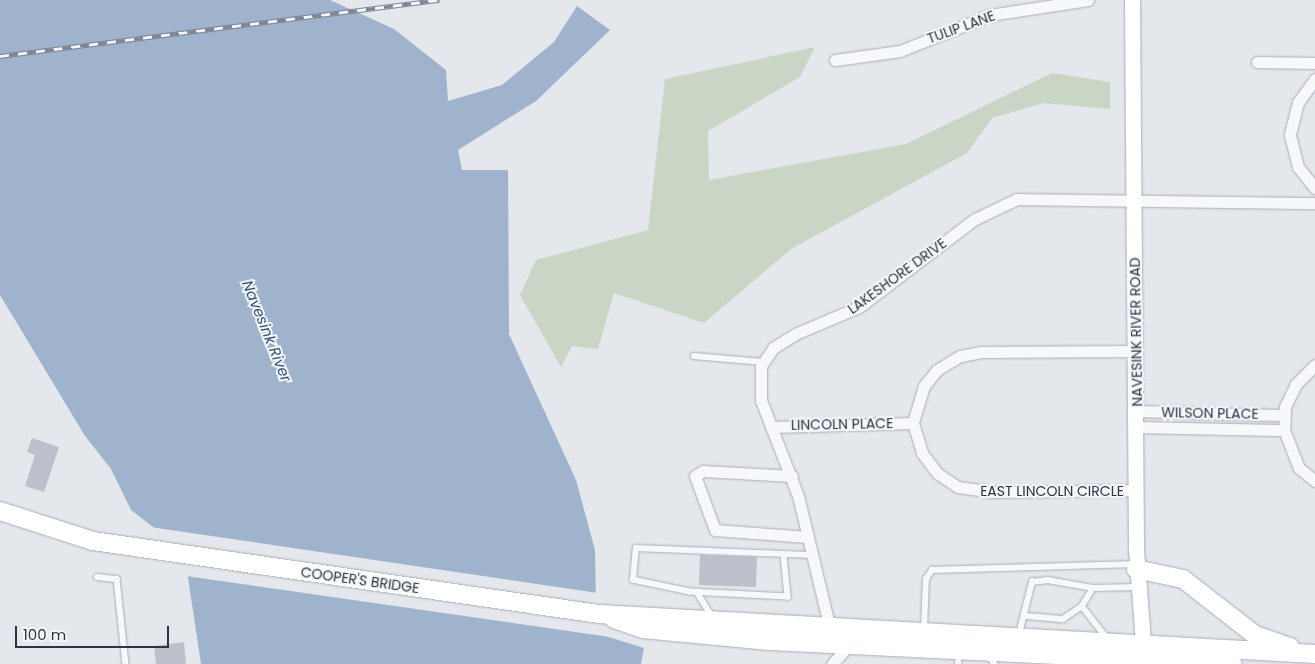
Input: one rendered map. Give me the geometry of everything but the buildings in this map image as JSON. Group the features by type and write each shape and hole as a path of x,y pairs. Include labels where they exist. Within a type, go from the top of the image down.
{"highway":[{"name":"COOPER'S BRIDGE","path":"0,511 121,545 599,614"},
{"path":"1137,573 1184,579 1257,636 1315,654"},
{"path":"599,614 620,621 680,633 850,644 958,657 1079,661 1144,656 1315,654"},
{"path":"599,614 646,614 717,624 1111,642 1144,656 1181,663 1232,664"}],"main road":[{"name":"NAVESINK RIVER ROAD","path":"1132,0 1137,573 1144,656"}],"street":[{"name":"TULIP LANE","path":"835,60 900,50 990,15 1088,0"},
{"path":"1257,62 1315,64"},
{"path":"1315,79 1298,102 1290,135 1298,167 1315,188"},
{"name":"LAKESHORE DRIVE","path":"763,362 785,339 858,307 974,219 1002,204 1033,197 1315,203"},
{"path":"913,424 924,386 937,370 960,356 981,352 1135,351"},
{"path":"763,362 759,389 771,426 792,476 830,629"},
{"path":"1315,365 1296,384 1284,415 1284,430 1300,468 1315,481"},
{"name":"WILSON PLACE","path":"1137,411 1284,415"},
{"name":"LINCOLN PLACE","path":"771,426 913,424"},
{"name":"EAST LINCOLN CIRCLE","path":"913,424 922,453 937,473 958,487 992,492 1137,490"},
{"name":"WILSON PLACE","path":"1137,428 1284,430"},
{"path":"792,476 703,471 695,476 715,530 808,537"},
{"path":"832,663 850,644"}],"lane":[{"path":"694,356 763,362"},
{"path":"784,556 788,597 697,592 633,580 636,548 813,556"},
{"path":"924,632 926,579 932,570 1137,573"},
{"path":"1018,637 1026,616 1032,582 1048,580 1093,588 1137,573"},
{"path":"97,577 117,579 126,664"},
{"path":"1026,616 1063,619 1082,606 1093,588"},
{"path":"697,592 717,624"},
{"path":"1082,606 1111,642"}],"green space":[{"path":"815,47 800,77 708,131 709,180 906,144 1052,73 1110,82 1110,109 1044,103 992,118 967,153 791,249 704,323 614,293 598,349 572,346 561,367 520,295 536,260 648,230 665,79"}],"water":[{"name":"Navesink River","path":"0,0 330,0 394,29 446,70 448,101 502,85 554,42 577,6 610,30 536,101 458,150 462,170 508,170 509,334 576,480 595,550 596,602 602,635 644,648 641,664 201,664 184,551 131,510 111,469 85,436 0,295"}],"pier":[{"path":"150,527 598,593 604,633 617,638 186,576 182,552"}],"railway":[{"path":"0,56 439,0"}]}
